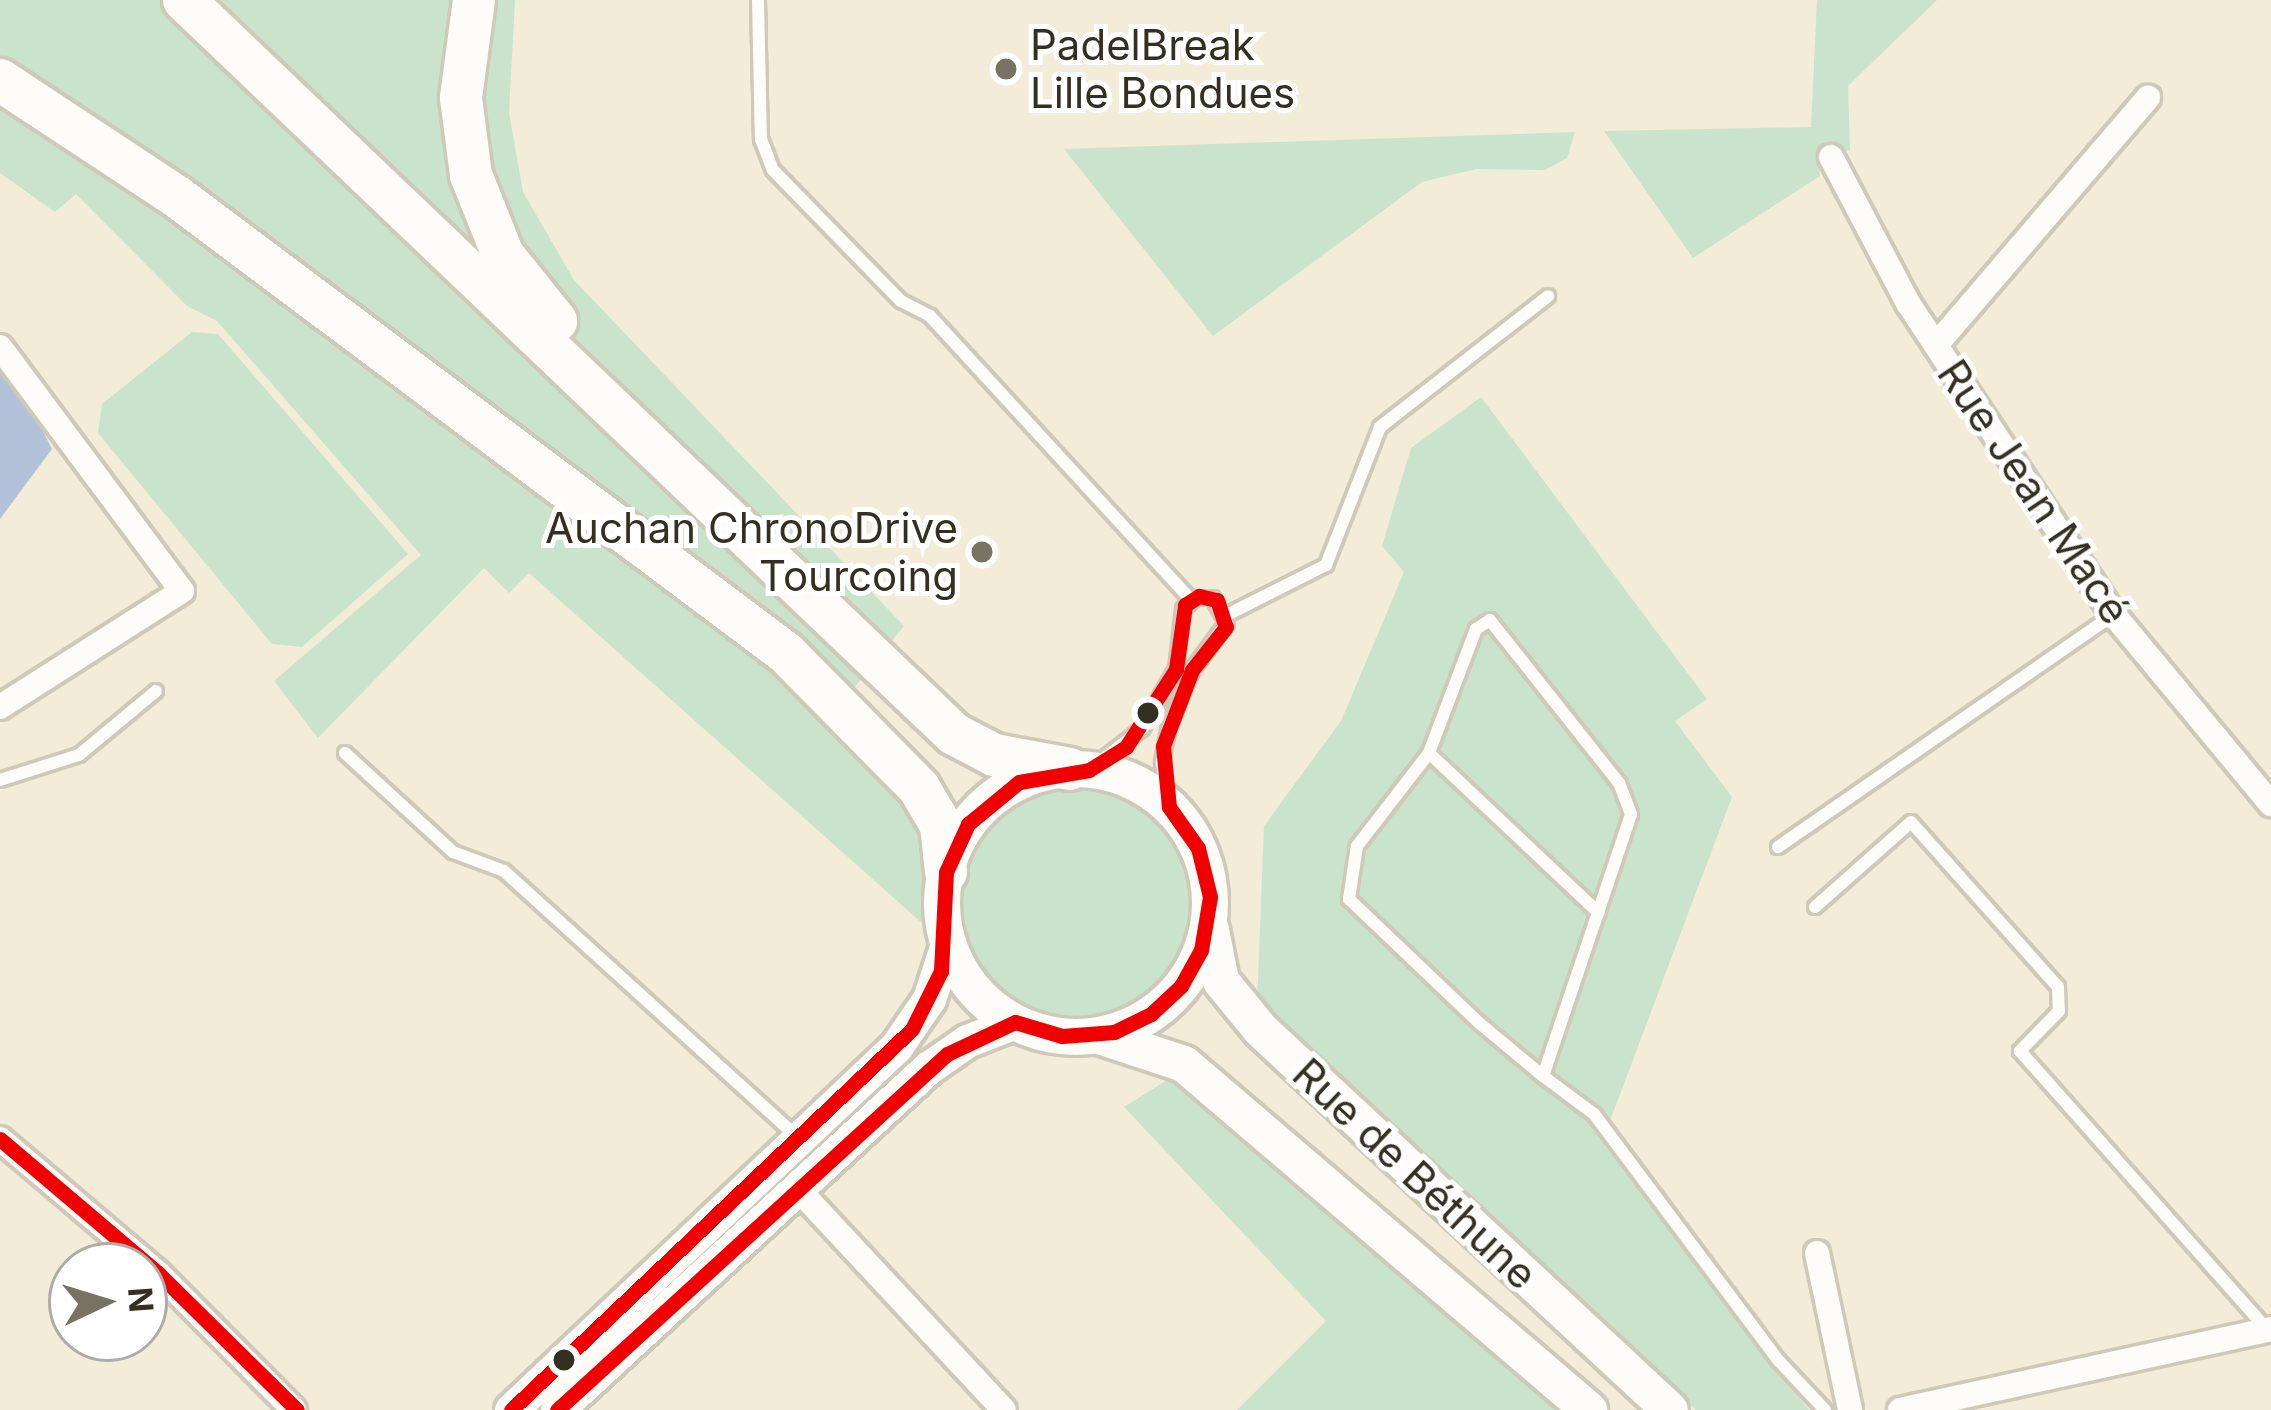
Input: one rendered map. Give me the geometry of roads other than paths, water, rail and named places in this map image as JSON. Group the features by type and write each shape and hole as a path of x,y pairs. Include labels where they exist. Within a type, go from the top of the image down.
{"highway":[{"path":"184,0 974,747 1080,770"},
{"path":"474,0 462,64 463,126 477,196 503,255 562,328 861,645"},
{"path":"0,80 158,183 786,653 919,788 941,825 946,872"}],"main road":[{"path":"1080,770 1132,782 1169,806 1202,860 1210,910 1201,950 1172,996 1127,1027 1087,1037 1015,1022 973,988 948,941 946,872 986,804 1031,777 1080,770"},
{"name":"Rue de Béthune","path":"1210,910 1214,962 1250,1019 1670,1410"},
{"name":"Rue de Béthune","path":"1087,1037 1148,1046 1184,1064 1589,1410"}],"street":[{"path":"1936,345 2148,98"},
{"name":"Rue Jean Macé","path":"1831,157 1936,345 2114,615 2271,804"},
{"path":"0,347 182,591 0,707"},
{"path":"511,1410 912,1029 948,941"},
{"path":"557,1410 795,1186 947,1054 1015,1022"},
{"path":"0,1139 158,1273 293,1408"},
{"path":"795,1186 1004,1410"},
{"path":"1817,1253 1850,1410"},
{"path":"1900,1410 2270,1330"}],"lane":[{"path":"758,0 761,139 772,170 901,301 930,316 1191,600"},
{"path":"1169,806 1165,737 1227,615 1326,565 1380,427 1548,296"},
{"path":"1080,770 1142,729 1176,669 1184,631 1181,613 1191,600 1213,598 1227,615"},
{"path":"1778,847 2114,615"},
{"path":"1544,1076 1631,827 1628,799 1496,622 1476,629 1429,753 1357,846 1348,899 1544,1076 1607,1129 1779,1361 1825,1410"},
{"path":"1184,631 1212,641"},
{"path":"0,780 79,755 156,692"},
{"path":"345,753 453,852 504,871 799,1139"},
{"path":"1429,753 1599,913"},
{"path":"1815,907 1911,822 2058,987 2059,1011 2020,1051 2270,1330"}],"water":[{"path":"0,373 29,404 52,449 0,519"}],"place":[{"name":"PadelBreak Lille Bondues","path":"1006,69"},
{"name":"Auchan ChronoDrive Tourcoing","path":"982,552"}]}
